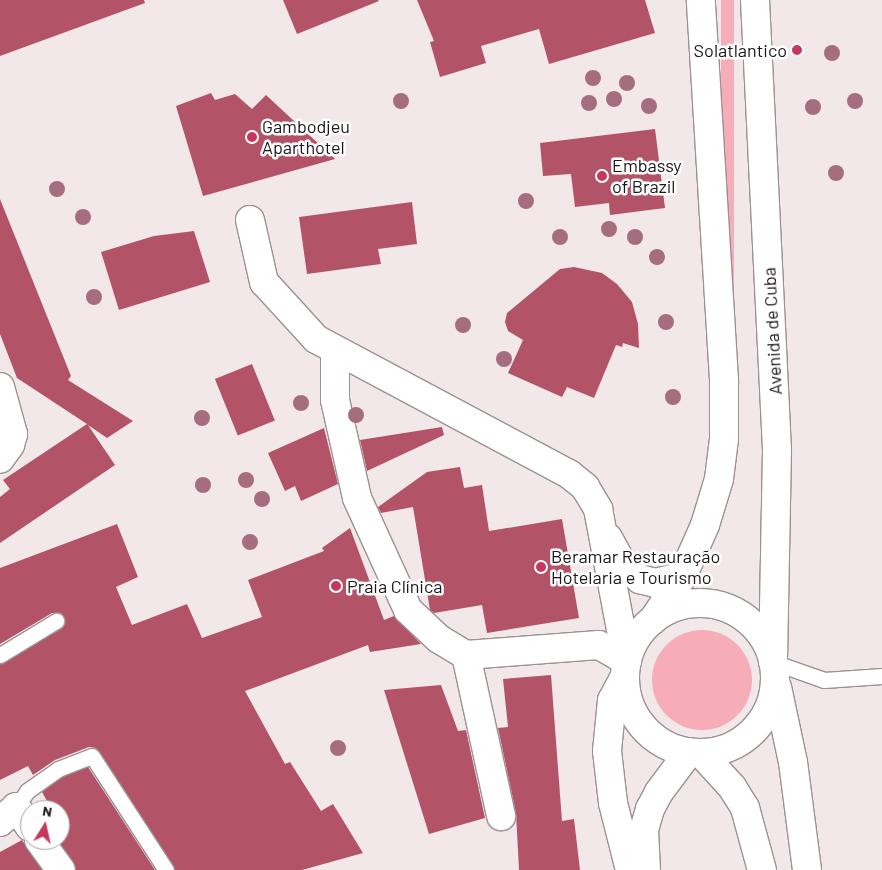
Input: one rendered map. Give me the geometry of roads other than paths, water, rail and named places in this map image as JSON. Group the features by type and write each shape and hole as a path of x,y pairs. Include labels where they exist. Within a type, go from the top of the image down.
{"street":[{"path":"630,870 613,803 607,758 612,700 626,668 633,644 653,620 682,577 705,525 719,479 724,439 724,380 700,0"},
{"name":"Avenida de Cuba","path":"755,0 777,451 774,670"},
{"path":"250,220 260,270 270,292 316,339 335,352 569,474 585,488 598,509 631,706 643,726 668,746 695,752 728,748 751,734 771,705 774,670"},
{"path":"335,352 335,400 341,436 357,498 408,610 439,639 466,655 599,645 626,668"},
{"path":"0,387 13,434 2,457"},
{"path":"601,524 620,560 640,579 655,583 682,577"},
{"path":"653,620 688,604 701,603 727,608 757,630 774,670 793,762 807,870"},
{"path":"466,655 501,816"},
{"path":"646,870 644,830 650,809 658,792 695,752"},
{"path":"695,752 732,787 745,808 762,870"},
{"path":"46,850 60,870"}],"lane":[{"path":"0,655 56,621"},
{"path":"774,670 824,680 882,676"},
{"path":"15,818 27,791 58,769 92,756 166,870"}],"place":[{"name":"Solatlantico","path":"797,50"},
{"name":"Gambodjeu Aparthotel","path":"252,137"},
{"name":"Embassy of Brazil","path":"602,176"},
{"name":"Beramar Restauração Hotelaria e Tourismo","path":"541,567"},
{"name":"Praia Clínica","path":"336,586"}]}
